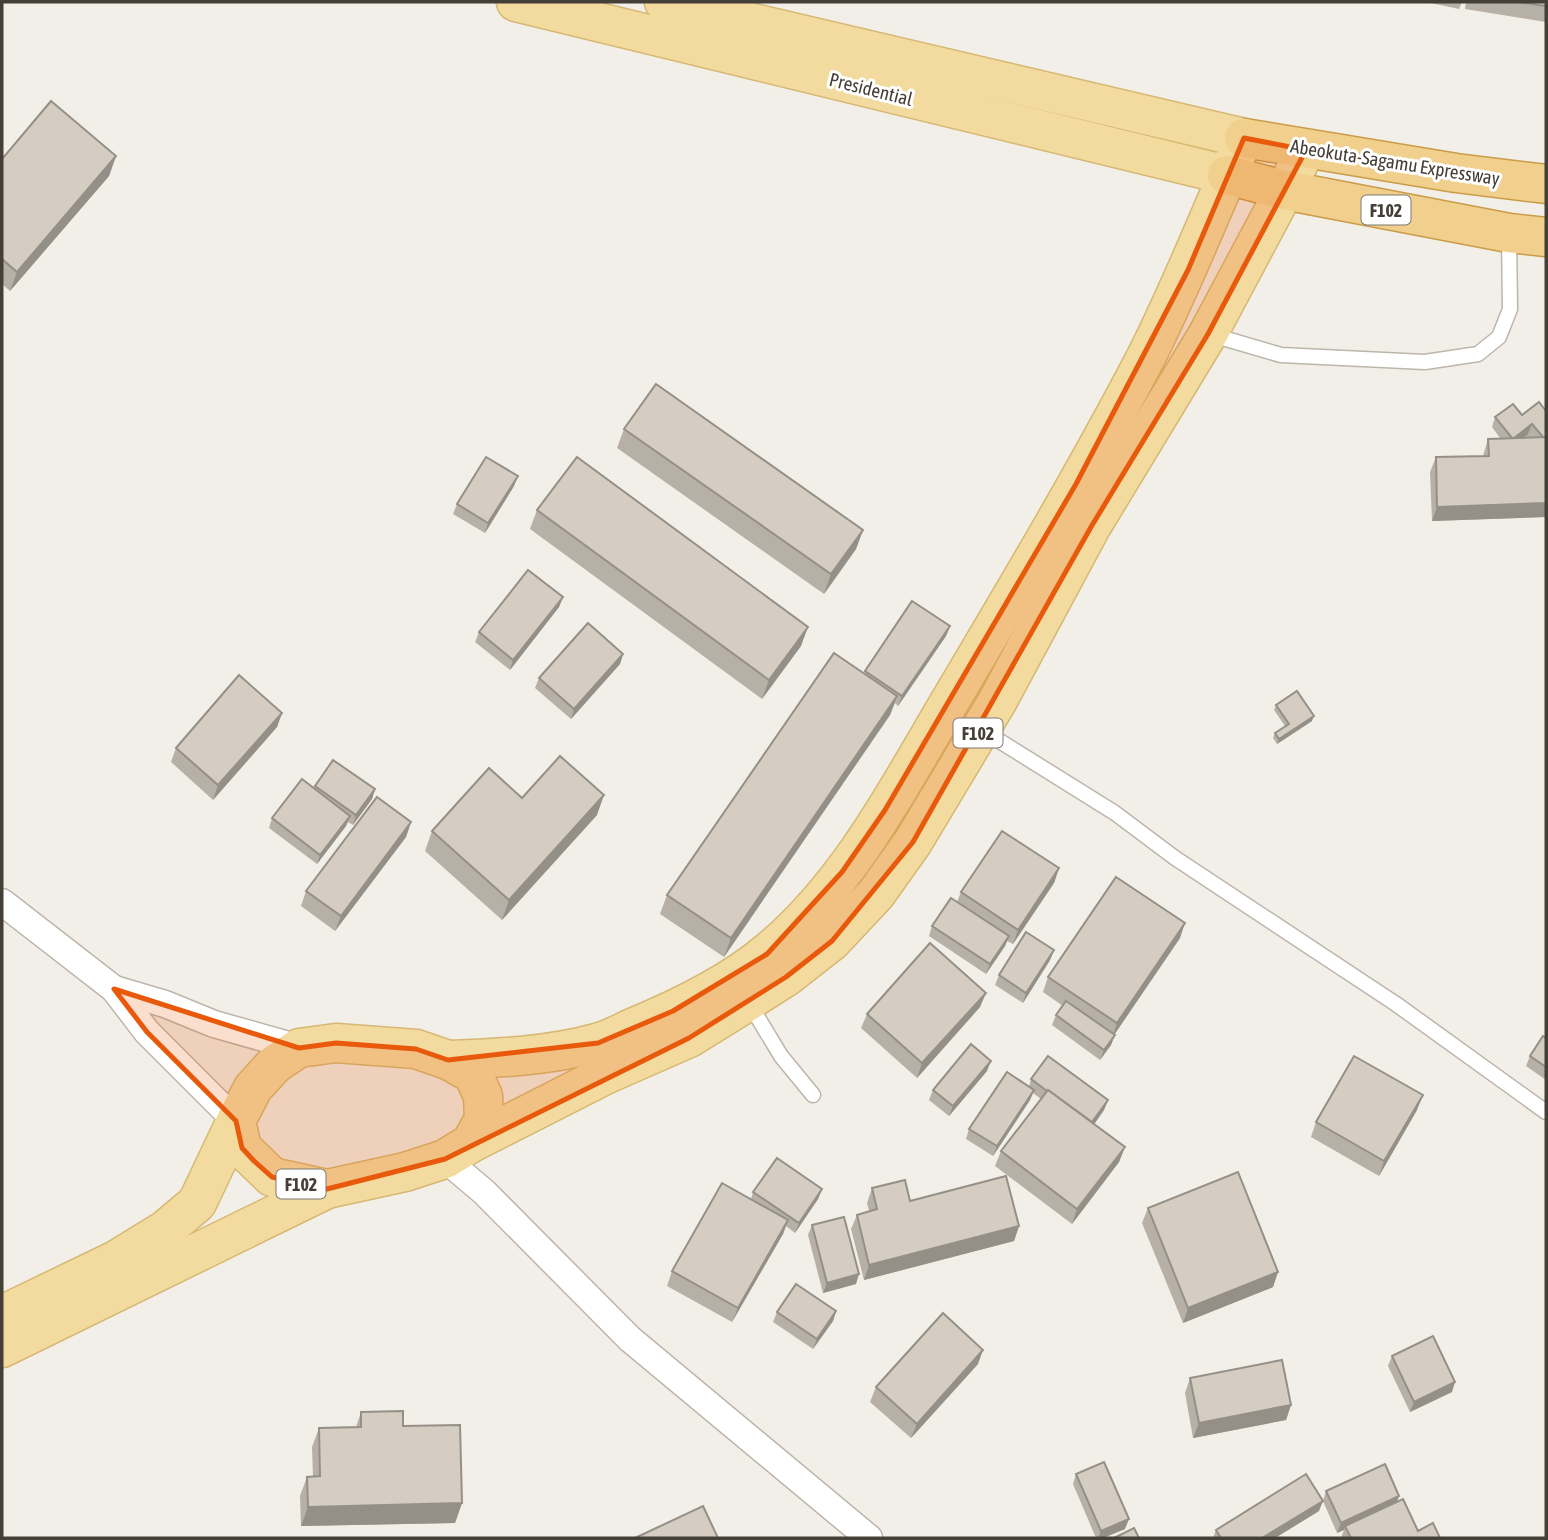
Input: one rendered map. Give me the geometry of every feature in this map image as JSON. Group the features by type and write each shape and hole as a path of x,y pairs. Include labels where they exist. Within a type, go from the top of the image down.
{"highway":[{"name":"Abeokuta-Sagamu Expressway","path":"1244,138 1456,173 1546,184"},
{"name":"F102","path":"1227,175 1284,190 1508,233 1546,237"}],"main road":[{"name":"Presidential","path":"516,2 1227,175"},
{"path":"664,2 1244,138"},
{"name":"F102","path":"448,1060 540,1054 598,1043 673,1011 722,983 766,954 809,914 885,810 1076,484 1145,358 1188,271 1244,138"},
{"name":"F102","path":"2,1348 327,1188 405,1172 458,1151 555,1100 689,1038 786,977 832,941 876,894 913,842 981,729 1091,527 1208,334 1306,150"},
{"name":"F102","path":"2,1315 116,1260 165,1230 197,1203 253,1088 275,1064 299,1048 336,1043 416,1049 448,1060 473,1074 483,1096 484,1119 458,1151"},
{"name":"F102","path":"236,1121 242,1148 272,1177 327,1188"}],"street":[{"path":"2,902 114,989 147,1032 236,1121"},
{"path":"114,989 165,1004 214,1024 299,1048"},
{"path":"458,1151 484,1192 630,1339 869,1538"}],"lane":[{"path":"1208,334 1281,355 1425,362 1478,354 1499,337 1510,309 1508,233"},
{"path":"981,729 1115,813 1175,858 1396,1004 1546,1112"},
{"path":"748,1001 781,1056 813,1095"}],"highlighted area":[{"path":"1244,138 1306,150 1208,334 1091,527 913,842 832,941 786,977 689,1038 445,1159 327,1189 272,1177 254,1161 242,1148 236,1121 147,1032 114,989 299,1048 336,1043 416,1049 448,1060 598,1043 673,1011 767,954 842,872 885,810 1076,484 1188,270"}],"building":[{"path":"1518,2 1546,2 1546,6"},
{"path":"51,101 116,156 17,272 2,259 2,159"},
{"path":"656,384 863,530 831,574 624,429"},
{"path":"1539,402 1546,411 1546,437 1532,424 1512,438 1495,417 1513,404 1522,415"},
{"path":"1546,437 1546,503 1437,507 1436,457 1489,456 1488,439"},
{"path":"486,457 518,476 488,523 457,504"},
{"path":"577,457 808,627 769,680 537,510"},
{"path":"528,570 563,597 513,660 479,632"},
{"path":"912,601 950,626 902,696 865,671"},
{"path":"588,623 623,654 574,709 539,678"},
{"path":"834,653 897,696 731,938 667,895"},
{"path":"239,675 282,713 218,785 176,748"},
{"path":"1297,691 1314,716 1279,739 1275,733 1289,724 1276,705"},
{"path":"560,756 604,795 509,900 432,831 489,768 522,798"},
{"path":"333,760 375,789 356,815 315,786"},
{"path":"302,779 350,816 320,855 272,818"},
{"path":"377,797 411,822 341,916 306,891"},
{"path":"1002,831 1059,868 1018,930 961,892"},
{"path":"1116,877 1185,923 1117,1023 1048,977"},
{"path":"951,898 1009,936 990,964 932,926"},
{"path":"1026,932 1054,950 1026,993 999,975"},
{"path":"930,943 986,993 922,1063 867,1014"},
{"path":"1066,1001 1115,1035 1104,1050 1056,1015"},
{"path":"1543,1036 1546,1038 1546,1067 1530,1056"},
{"path":"971,1044 991,1061 953,1106 933,1090"},
{"path":"1048,1056 1108,1100 1092,1122 1031,1079"},
{"path":"1354,1056 1423,1095 1384,1161 1316,1122"},
{"path":"1007,1072 1034,1090 997,1146 969,1129"},
{"path":"1048,1090 1125,1147 1077,1209 1001,1151"},
{"path":"777,1158 822,1189 799,1223 753,1192"},
{"path":"1238,1172 1278,1272 1188,1308 1148,1208"},
{"path":"1006,1176 1019,1226 869,1265 857,1215 877,1209 872,1188 905,1180 910,1201"},
{"path":"722,1183 788,1220 738,1308 672,1271"},
{"path":"844,1217 859,1274 827,1283 812,1225"},
{"path":"796,1284 836,1311 817,1339 777,1312"},
{"path":"943,1313 983,1350 917,1424 876,1387"},
{"path":"1433,1336 1455,1382 1414,1402 1392,1356"},
{"path":"1282,1360 1291,1405 1199,1423 1190,1378"},
{"path":"403,1411 403,1426 460,1425 462,1503 308,1507 307,1477 320,1476 319,1428 361,1427 361,1412"},
{"path":"1104,1462 1129,1519 1101,1531 1076,1474"},
{"path":"1385,1464 1399,1496 1341,1523 1326,1491"},
{"path":"1306,1474 1323,1501 1262,1538 1221,1538 1216,1530"},
{"path":"1403,1499 1418,1531 1433,1523 1440,1538 1351,1538 1345,1526"},
{"path":"703,1506 718,1538 635,1538"},
{"path":"1134,1528 1139,1538 1114,1538"}]}
